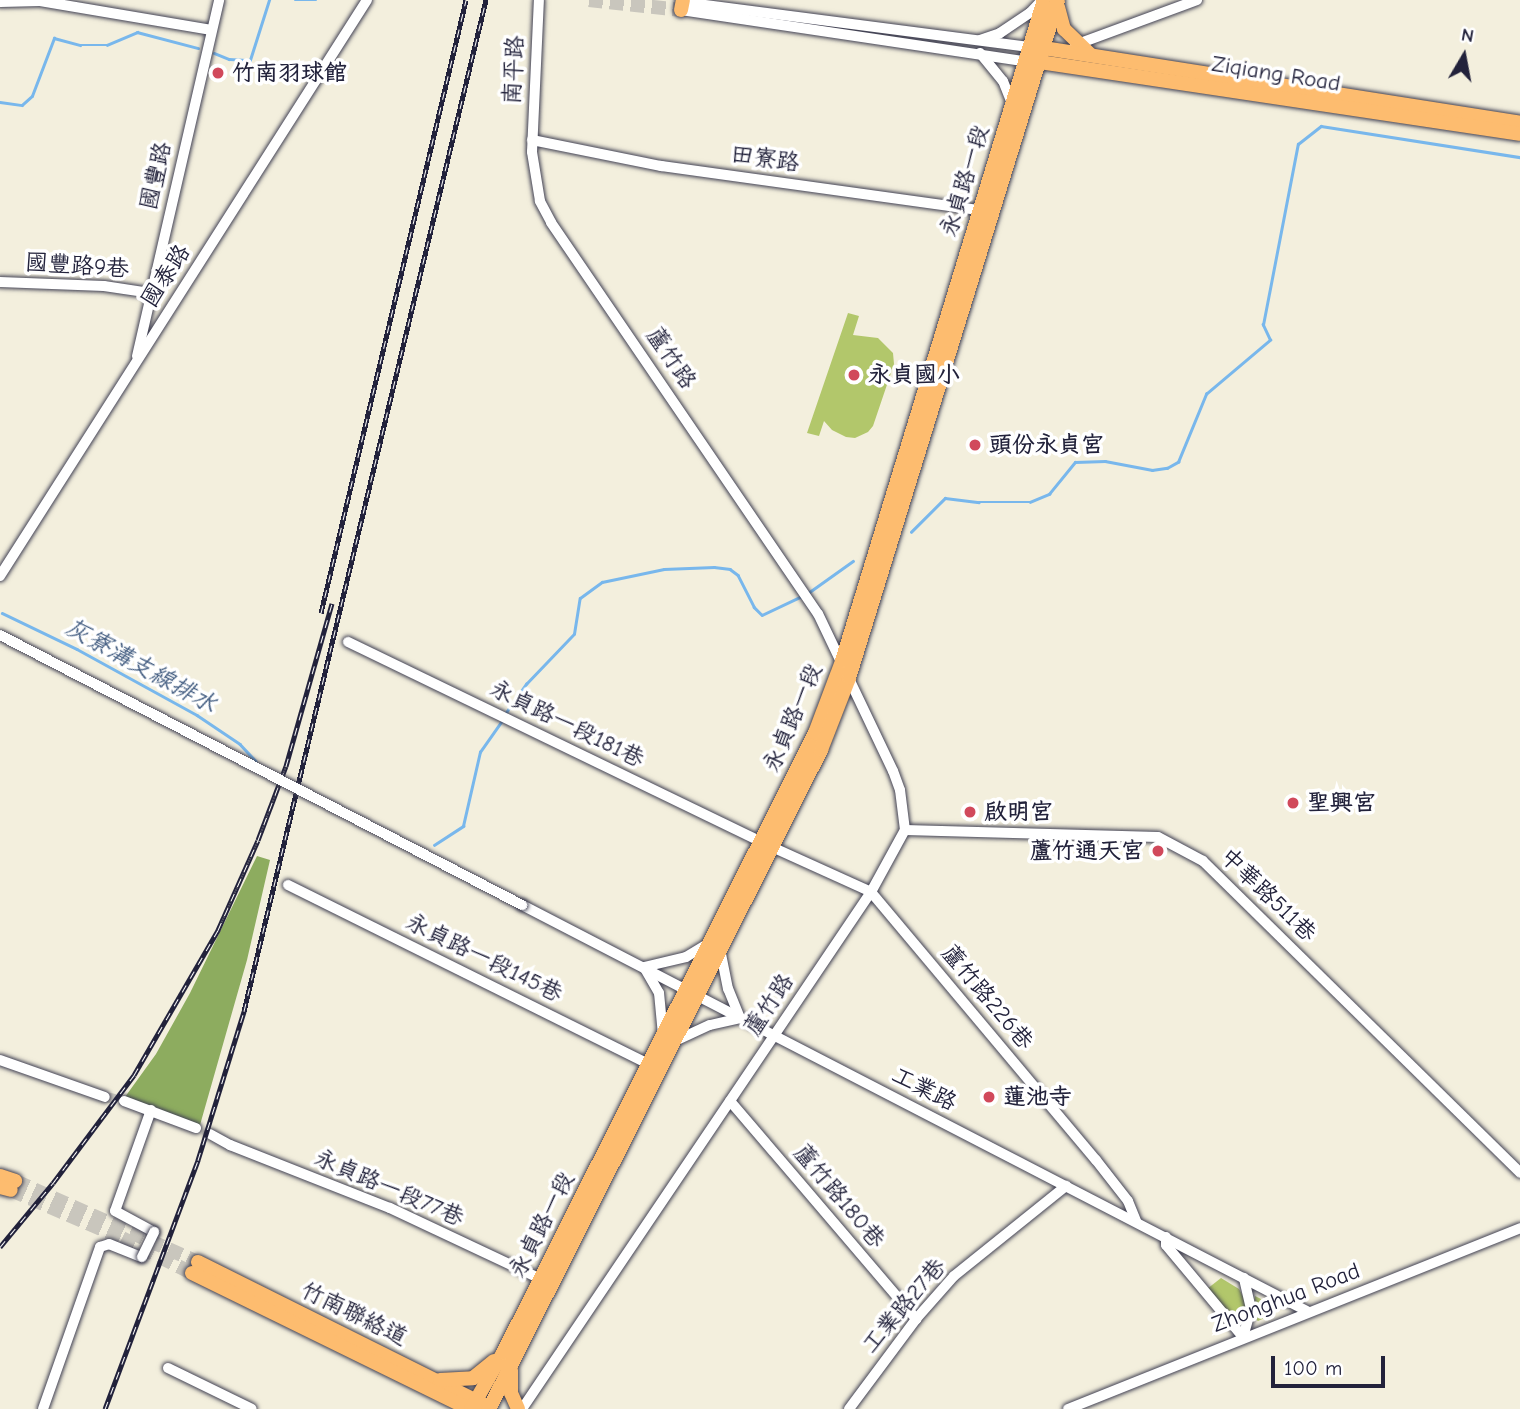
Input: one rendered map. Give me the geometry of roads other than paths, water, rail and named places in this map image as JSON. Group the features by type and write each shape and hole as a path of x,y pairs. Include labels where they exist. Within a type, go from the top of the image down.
{"main road":[{"name":"永貞路一段","path":"767,845 816,733 842,661 951,324 1034,54 1043,0"},
{"name":"永貞路一段","path":"986,211 1013,105 1058,0"},
{"path":"1058,0 1060,20 1077,45 1095,57"},
{"name":"Ziqiang Road","path":"1034,54 1095,57 1520,123"},
{"name":"Ziqiang Road","path":"1034,54 1520,134"},
{"name":"永貞路一段","path":"481,1407 767,845 821,750 849,678 951,324"},
{"path":"0,1175 9,1186"},
{"name":"竹南聯絡道","path":"195,1267 435,1380 481,1407 407,1378 195,1267"},
{"path":"435,1380 473,1378 508,1356 511,1393 520,1409"},
{"path":"407,1378 443,1409"}],"street":[{"name":"國豐路","path":"135,362 219,0"},
{"name":"國泰路","path":"0,576 367,0"},
{"path":"976,41 1000,33 1030,13 1043,0"},
{"path":"682,4 980,53 1034,54 1077,45 1197,0"},
{"name":"南平路","path":"532,140 539,1"},
{"path":"0,2 75,4 212,30"},
{"path":"682,4 976,41 1034,54"},
{"path":"980,53 1003,81 1013,105"},
{"name":"田寮路","path":"532,140 661,166 986,211"},
{"name":"蘆竹路","path":"532,140 535,183 551,222 802,589 842,661"},
{"name":"國豐路9巷","path":"0,282 104,286 151,293"},
{"name":"工業路","path":"0,635 1307,1311"},
{"name":"永貞路一段181巷","path":"348,642 767,845"},
{"path":"842,661 893,771 900,790 905,830"},
{"name":"蘆竹路","path":"520,1409 871,892 905,830"},
{"name":"中華路511巷","path":"905,830 1158,837 1192,854 1215,870 1520,1173"},
{"name":"蘆竹路226巷","path":"767,845 871,892 1129,1200 1136,1221"},
{"name":"永貞路一段145巷","path":"288,885 655,1067"},
{"path":"715,946 740,1018 669,1039 659,993 644,967 686,957 715,946"},
{"path":"0,1060 105,1097"},
{"path":"124,1101 196,1128"},
{"name":"蘆竹路180巷","path":"730,1101 916,1319"},
{"path":"43,1409 100,1247 108,1244 142,1257 154,1232 119,1215 115,1205 151,1110"},
{"name":"永貞路一段77巷","path":"210,1134 230,1145 390,1208 546,1281"},
{"name":"工業路27巷","path":"849,1409 916,1319 954,1276 1066,1186"},
{"name":"Zhonghua Road","path":"1068,1409 1242,1337 1520,1228"},
{"path":"1166,1237 1166,1245 1242,1337"},
{"path":"1242,1337 1251,1309 1244,1278"},
{"path":"168,1368 252,1409"}],"waterway":[{"path":"214,53 229,59 250,60 269,0"},
{"path":"295,0 316,0"},
{"path":"0,102 22,105 32,96 54,38 80,45 107,45 137,32 198,48"},
{"path":"911,532 945,498 979,502 1030,502 1049,494 1075,462 1105,461 1152,470 1167,468 1178,462 1206,394 1270,340 1263,325 1298,144 1321,126 1520,157"},
{"name":"灰寮溝支線排水","path":"808,593 853,561"},
{"name":"灰寮溝支線排水","path":"505,714 526,684 574,634 580,598 602,582 664,569 714,567 730,569 738,575 754,607 762,615 802,596"},
{"name":"灰寮溝支線排水","path":"2,613 77,649 197,715 240,744 256,761"},
{"name":"灰寮溝支線排水","path":"434,845 463,826 480,752 502,720"}],"tunnel":[{"path":"589,0 681,10"},
{"path":"105,1097 124,1101"},
{"path":"15,1181 198,1262"},
{"path":"11,1190 122,1238 192,1273"}],"railway":[{"path":"321,613 466,0"},
{"path":"105,1409 198,1160 244,1011 486,0"},
{"path":"0,1247 53,1183 134,1075 218,930 258,840 286,766 332,603"}],"place":[{"name":"竹南羽球館","path":"218,73"},
{"name":"永貞國小","path":"854,375"},
{"name":"頭份永貞宮","path":"975,445"},
{"name":"聖興宮","path":"1293,803"},
{"name":"啟明宮","path":"970,812"},
{"name":"蘆竹通天宮","path":"1158,851"},
{"name":"蓮池寺","path":"989,1097"}]}
